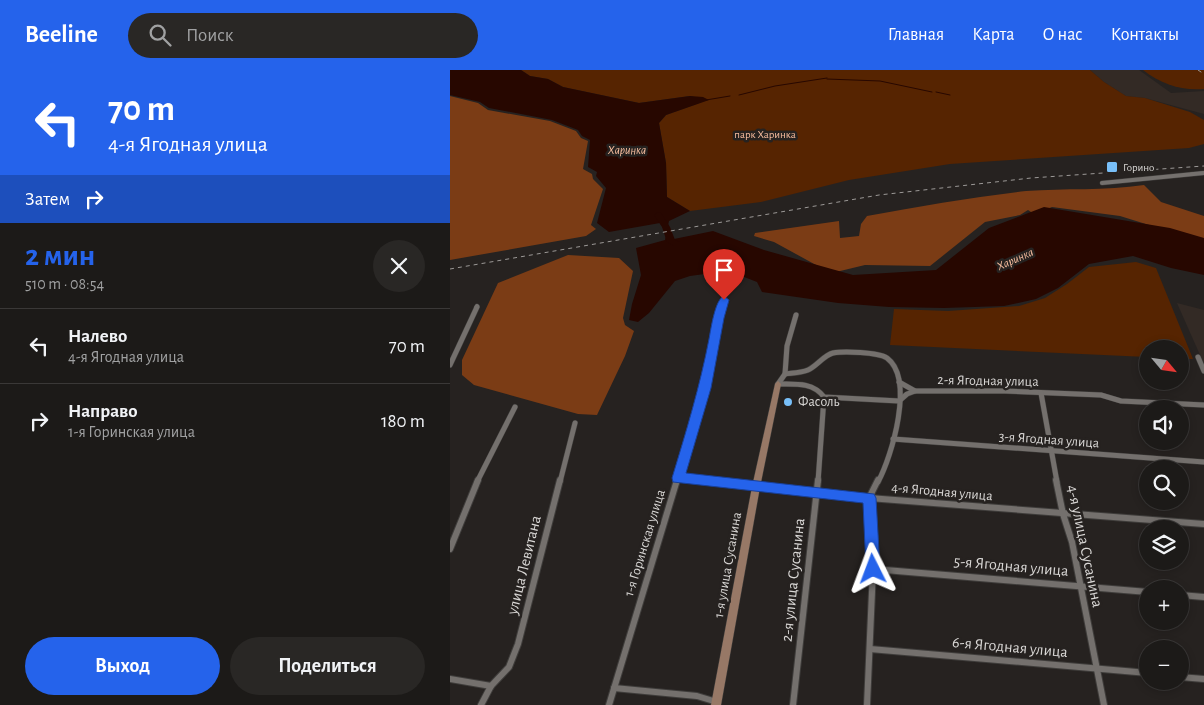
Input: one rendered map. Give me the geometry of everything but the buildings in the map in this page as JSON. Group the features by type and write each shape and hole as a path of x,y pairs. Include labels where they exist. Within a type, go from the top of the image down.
{"street":[{"path":"1102,183 1204,173"},
{"name":"1-я Горинская улица","path":"609,705 705,388 724,300"},
{"path":"450,365 477,306"},
{"path":"796,315 787,346 785,374 808,370 832,353 867,353 881,354 887,358 896,369 900,382 899,416 884,470 870,498 873,569 867,705"},
{"path":"1198,357 1204,371"},
{"name":"1-я улица Сусанина","path":"717,703 756,487 778,384 785,374"},
{"path":"900,382 916,391"},
{"path":"778,384 809,385 819,389 824,397 899,401"},
{"name":"2-я Ягодная улица","path":"899,401 907,394 916,391 1004,390 1040,393 1101,394 1121,401 1204,405"},
{"name":"4-я улица Сусанина","path":"1040,393 1063,514 1072,542 1079,586 1104,705"},
{"name":"2-я улица Сусанина","path":"792,705 817,492 824,397"},
{"path":"450,549 470,496 515,407"},
{"name":"улица Левитана","path":"481,705 491,686 509,667 518,644 575,423"},
{"name":"3-я Ягодная улица","path":"893,439 1204,462"},
{"name":"4-я Ягодная улица","path":"678,478 870,498 1204,524"},
{"name":"5-я Ягодная улица","path":"873,569 1139,591"},
{"path":"1189,596 1204,597"},
{"name":"6-я Ягодная улица","path":"870,649 1139,672"},
{"path":"1189,677 1204,678"},
{"path":"450,679 491,686"},
{"path":"614,688 697,696 717,703"}],"shaded area":[{"path":"1090,70 1139,70 1171,93 1204,91 1204,114 1145,98 1126,96 1104,82"},
{"path":"450,96 478,103 488,110 550,121 576,131 581,138 588,141 583,169 592,174 593,179 603,189 591,225 596,229 586,236 450,260"},
{"path":"1144,185 1161,202 1204,216 1204,242 1120,216 1052,207 1034,214 1028,210 1020,215 985,222 930,266 865,265 836,272 827,271 774,242 754,236 755,233 839,221 840,238 859,236 861,224 867,216 1026,191 1115,188"},
{"path":"568,255 619,258 633,271 623,318 625,325 634,331 625,356 597,415 578,414 474,385 462,375 462,360 498,283"},
{"path":"1177,303 1204,310 1204,364"}],"green space":[{"name":"парк Харинка","path":"521,70 1090,70 1104,82 1126,96 1145,98 1190,112 1204,120 1204,144 1189,148 950,164 849,180 761,202 690,211 667,197 666,163 659,123 666,115 708,100 690,96 639,103 563,87 548,79 530,76"},
{"path":"1143,70 1204,70 1204,89 1187,89 1172,86"},
{"path":"1136,262 1156,268 1185,340 1139,340 1139,357 890,345 894,309 948,311 1019,306 1045,298 1089,267"},
{"path":"1189,349 1193,359 1189,359"}],"water":[{"name":"Харинка","path":"450,70 521,70 530,76 548,79 563,87 639,103 690,96 703,97 709,100 666,115 659,123 666,163 667,197 690,211 669,221 668,226 663,228 660,223 609,232 597,223 606,188 596,176 597,172 588,167 590,140 582,136 578,130 552,120 489,108 480,102 450,95"},
{"path":"1044,207 1170,228 1204,238 1204,275 1171,268 1133,256 1089,264 1058,288 1036,299 1004,306 944,308 889,307 838,303 762,292 757,282 739,275 712,273 690,276 675,281 649,313 638,322 629,320 641,275 636,248 665,240 666,235 671,235 674,239 713,231 764,250 853,275 936,270 989,228"}],"waterway":[{"path":"739,95 775,86 827,78"},
{"path":"827,79 880,81 932,92"},
{"path":"936,92 950,95"},
{"path":"706,100 730,96"},
{"name":"Харинка","path":"658,215 666,227 671,242 677,244"}],"railway":[{"path":"1198,70 1204,74"},
{"path":"450,269 879,195 1031,178 1204,166"}],"place":[{"name":"Горино","path":"1112,167"},
{"name":"Фасоль","path":"788,402"}],"route":[{"path":"724,300 705,388 678,478 870,498 873,569"}]}
